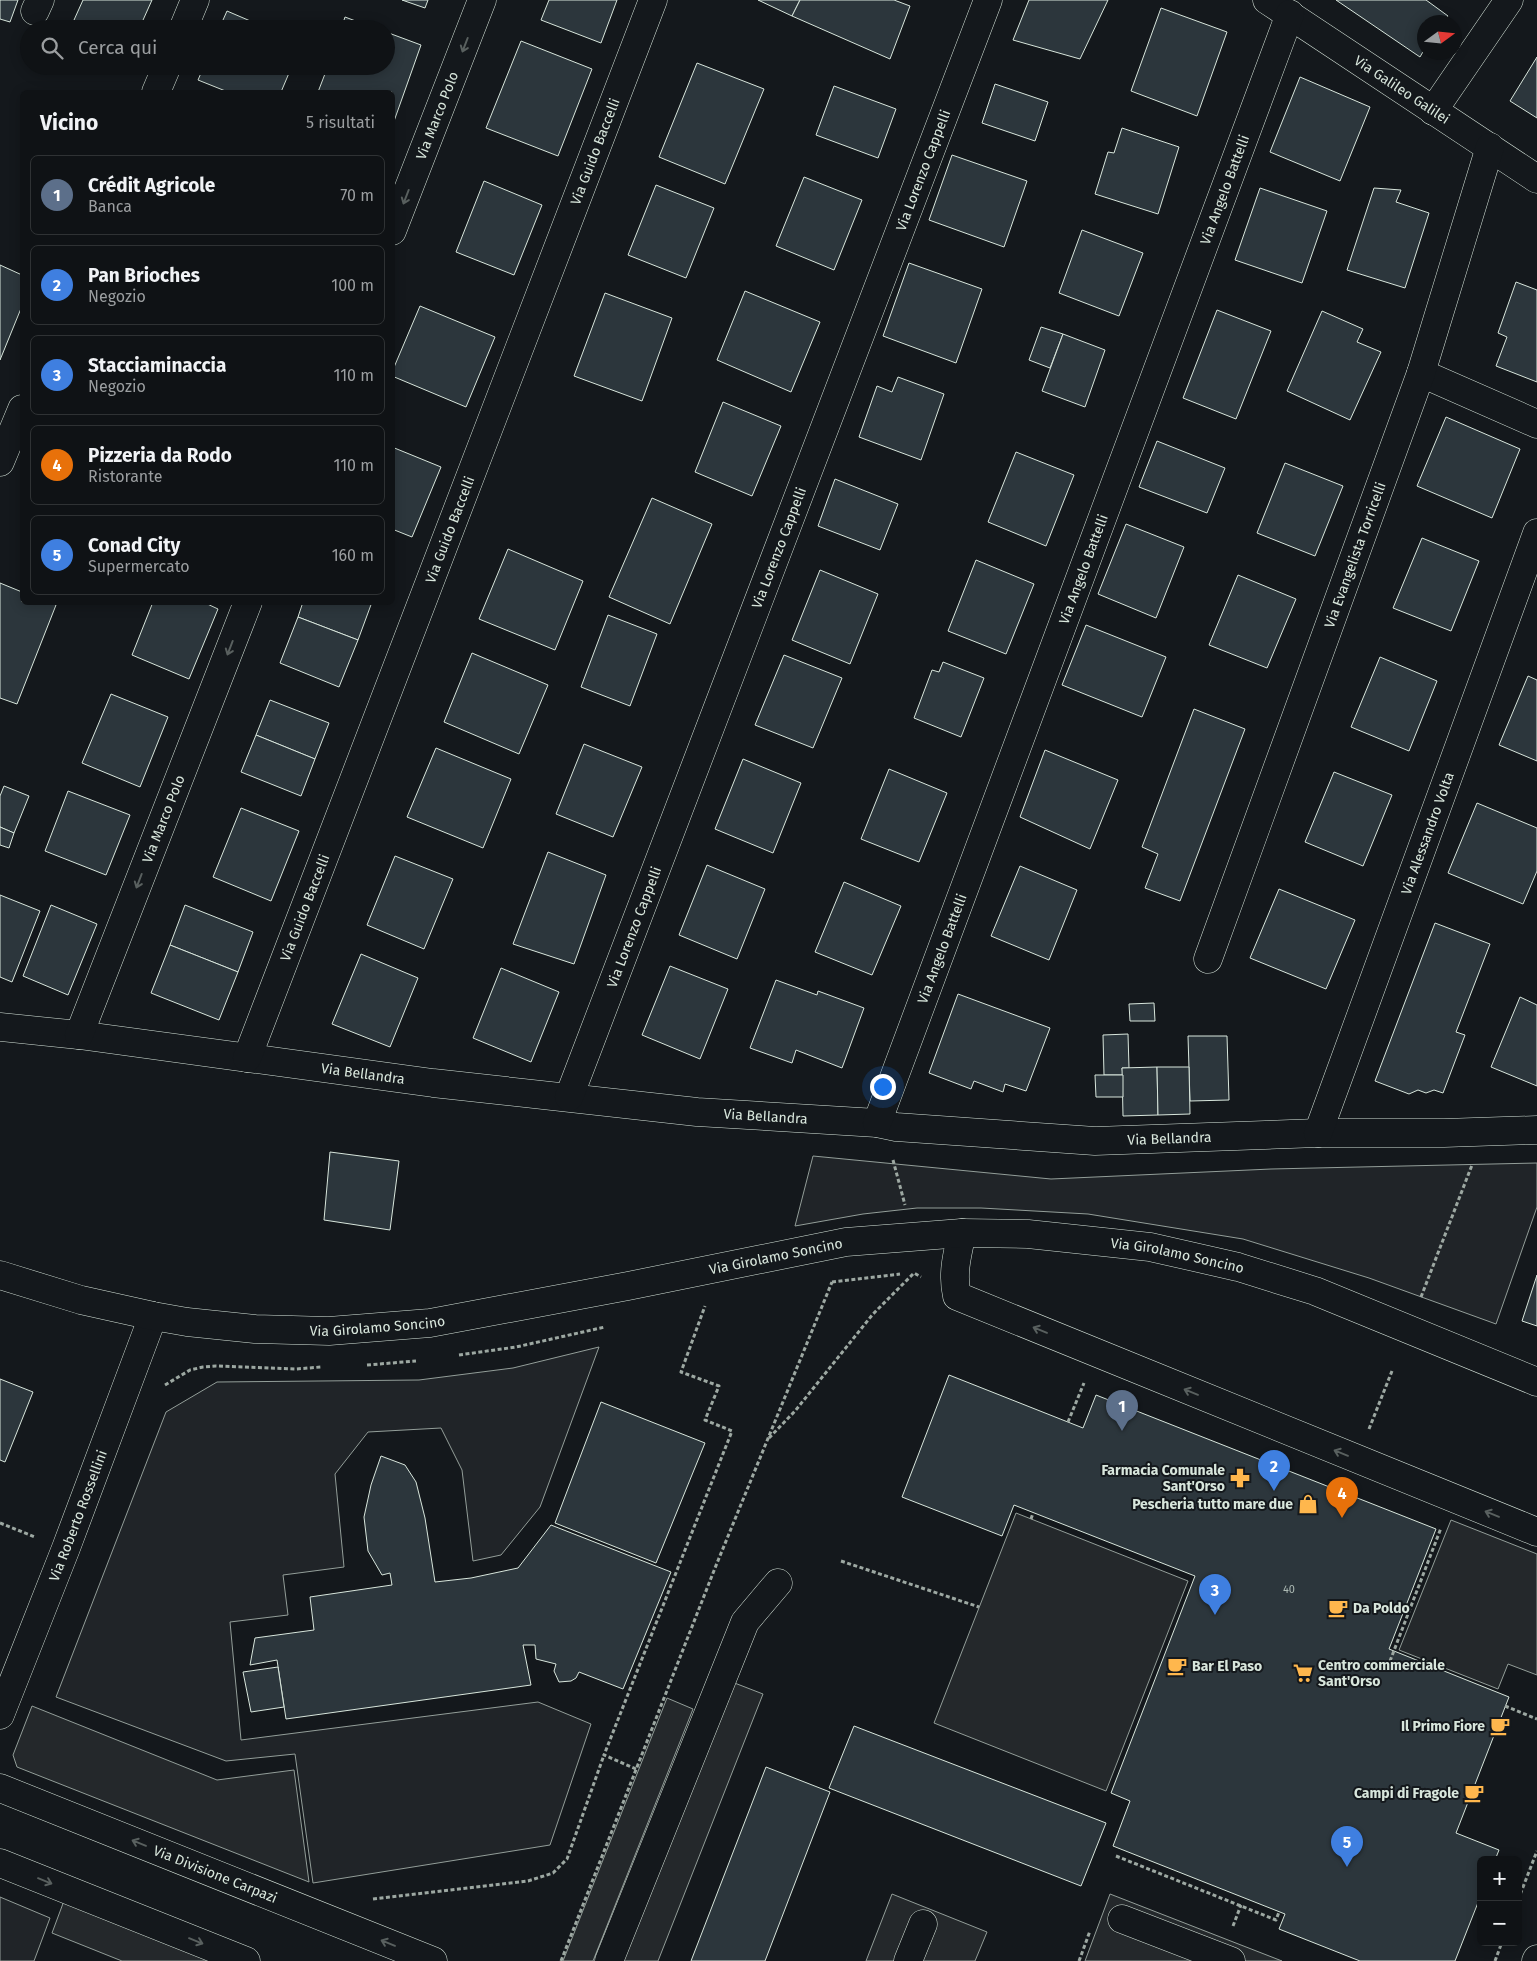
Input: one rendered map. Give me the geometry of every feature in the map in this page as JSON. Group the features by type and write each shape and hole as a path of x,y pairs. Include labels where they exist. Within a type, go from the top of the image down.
{"street":[{"path":"187,20 195,0"},
{"name":"Via Marco Polo","path":"395,223 482,0"},
{"name":"Via Guido Baccelli","path":"247,1058 653,0"},
{"name":"Via Lorenzo Cappelli","path":"569,1097 988,0"},
{"path":"1433,111 1509,0"},
{"name":"Via Galileo Galilei","path":"1279,7 1537,179"},
{"name":"Via Angelo Battelli","path":"877,1123 1279,7"},
{"path":"157,90 163,75"},
{"name":"Via Evangelista Torricelli","path":"1208,959 1421,373 1490,147"},
{"path":"1421,373 1537,424"},
{"path":"0,462 20,414"},
{"name":"Via Alessandro Volta","path":"1318,1133 1537,533"},
{"name":"Via Marco Polo","path":"79,1035 247,605"},
{"name":"Via Bellandra","path":"0,1028 79,1035 433,1083 697,1112 877,1123 896,1127 1094,1141 1318,1133 1537,1130"},
{"path":"962,1233 954,1271 957,1296 1537,1532"},
{"name":"Via Girolamo Soncino","path":"0,1275 80,1300 153,1316 221,1326 290,1330 357,1329 430,1323 628,1286 846,1242 962,1233 1028,1234 1150,1247 1238,1266 1315,1291 1537,1382"},
{"name":"Via Roberto Rossellini","path":"0,1715 66,1548 153,1316"},
{"path":"609,1961 745,1622 778,1583"},
{"name":"Via Divisione Carpazi","path":"0,1788 433,1961"},
{"path":"0,1863 246,1961"},
{"path":"1122,1919 1231,1961"},
{"path":"908,1961 923,1924"}],"path":[{"path":"1418,1305 1485,1132"},
{"path":"893,1159 905,1206"},
{"path":"767,1440 795,1411 873,1314 914,1273"},
{"path":"561,1961 767,1440 832,1282"},
{"path":"365,1900 528,1882 553,1873 566,1859 604,1755 732,1431 705,1420 719,1386 681,1372 705,1306"},
{"path":"1068,1422 1096,1353"},
{"path":"1357,1460 1392,1371"},
{"path":"1031,1519 1033,1513"},
{"path":"1390,1661 1442,1525"},
{"path":"841,1561 979,1607"},
{"path":"1506,1706 1537,1719"},
{"path":"604,1755 636,1769"},
{"path":"1522,1890 1537,1851"},
{"path":"1116,1856 1276,1920 1279,1912"},
{"path":"1495,1961 1501,1946"}],"shaded area":[{"path":"813,1156 1051,1179 1271,1169 1537,1163 1537,1207 1496,1324 1369,1278 1243,1239 1088,1214 981,1208 917,1208 863,1214 795,1226"},
{"path":"599,1347 540,1507 501,1555 473,1561 462,1470 441,1428 368,1432 335,1474 344,1567 283,1575 288,1615 230,1622 241,1740 538,1702 591,1724 550,1845 313,1883 295,1754 226,1761 56,1697 166,1412 217,1382 419,1380 513,1368"},
{"path":"1016,1513 1188,1581 1106,1791 934,1723"},
{"path":"1451,1520 1537,1554 1537,1675 1508,1664 1498,1689 1399,1650"},
{"path":"732,1682 763,1694 658,1961 623,1961"},
{"path":"667,1698 693,1709 593,1961 563,1961"},
{"path":"32,1706 217,1780 294,1770 309,1882 17,1767 13,1755"},
{"path":"68,1890 246,1961 122,1961 52,1933"},
{"path":"892,1894 987,1932 975,1961 866,1961"},
{"path":"1110,1894 1282,1961 1085,1961"},
{"path":"0,1897 50,1918 34,1961 0,1961"}],"building":[{"path":"0,0 18,0 10,22 0,19"},
{"path":"83,0 152,0 143,20 74,20"},
{"path":"402,0 428,0 425,8"},
{"path":"549,0 617,0 601,43 541,20"},
{"path":"758,0 800,0 792,16"},
{"path":"800,0 894,0 910,6 890,59 792,16"},
{"path":"1029,0 1108,0 1080,59 1013,40"},
{"path":"1336,0 1426,0 1447,15 1417,15 1417,55"},
{"path":"1161,8 1227,32 1197,116 1131,91"},
{"path":"227,11 248,20 223,20"},
{"path":"395,35 421,45 395,118 395,90 319,90 325,75 395,75"},
{"path":"521,41 592,69 558,156 486,128"},
{"path":"1537,57 1537,118 1510,101"},
{"path":"697,63 764,89 725,184 659,157"},
{"path":"200,75 288,75 282,90 223,90 198,80"},
{"path":"1300,77 1370,107 1340,181 1270,152"},
{"path":"995,84 1048,102 1035,141 982,123"},
{"path":"834,86 896,109 878,158 816,135"},
{"path":"1122,128 1179,147 1158,214 1095,194 1108,152 1114,153"},
{"path":"952,155 1027,181 1004,247 929,220"},
{"path":"804,177 862,200 834,270 776,246"},
{"path":"484,181 542,205 514,275 456,252"},
{"path":"656,185 714,208 686,278 628,255"},
{"path":"1260,188 1327,211 1302,283 1235,260"},
{"path":"1374,188 1401,190 1396,202 1429,213 1405,288 1347,270"},
{"path":"1082,230 1143,253 1119,316 1059,293"},
{"path":"909,263 982,289 956,363 883,336"},
{"path":"0,265 20,274 20,311 0,360"},
{"path":"1516,282 1537,290 1537,382 1496,366 1507,337 1498,333"},
{"path":"745,291 820,322 791,392 717,360"},
{"path":"605,293 672,318 642,401 574,376"},
{"path":"420,306 495,337 466,407 395,377 395,365"},
{"path":"1217,310 1271,331 1236,419 1183,398"},
{"path":"1322,311 1363,329 1357,342 1381,352 1350,420 1287,391"},
{"path":"1041,327 1063,334 1050,368 1029,360"},
{"path":"1063,334 1105,350 1085,407 1042,391"},
{"path":"898,377 944,394 921,460 859,437 877,386 892,392"},
{"path":"723,402 781,426 752,496 695,472"},
{"path":"1446,417 1520,449 1492,518 1417,486"},
{"path":"1157,441 1225,468 1207,513 1139,487"},
{"path":"395,448 441,467 412,537 395,530"},
{"path":"1016,452 1074,475 1046,546 988,522"},
{"path":"1285,463 1343,486 1315,556 1257,533"},
{"path":"835,479 898,504 880,550 818,526"},
{"path":"652,498 712,524 670,624 609,597"},
{"path":"1126,524 1184,547 1156,618 1098,594"},
{"path":"1422,538 1479,561 1451,631 1393,608"},
{"path":"508,549 583,581 555,650 479,619"},
{"path":"976,560 1034,584 1006,654 948,631"},
{"path":"820,570 878,594 850,664 792,640"},
{"path":"1238,575 1296,599 1267,668 1209,645"},
{"path":"0,583 20,591 20,605 56,605 17,704 0,698"},
{"path":"152,605 209,605 218,609 189,679 132,655"},
{"path":"302,605 371,605 358,640 298,617"},
{"path":"608,615 657,634 630,706 581,687"},
{"path":"298,617 358,640 339,687 280,663"},
{"path":"1086,625 1166,657 1142,717 1062,685"},
{"path":"472,653 548,685 519,754 444,722"},
{"path":"784,655 842,678 813,748 755,725"},
{"path":"1380,657 1437,681 1409,751 1351,727"},
{"path":"943,662 984,678 961,737 914,718 932,670 939,672"},
{"path":"1528,676 1537,680 1537,761 1499,745"},
{"path":"111,694 168,717 140,787 82,763"},
{"path":"270,700 329,723 315,759 256,735"},
{"path":"1194,709 1245,729 1180,901 1145,888 1158,854 1142,847"},
{"path":"256,735 315,759 301,796 241,772"},
{"path":"584,744 642,767 613,837 556,814"},
{"path":"436,748 511,779 483,848 407,817"},
{"path":"1045,750 1118,780 1090,849 1020,817"},
{"path":"743,759 801,783 773,853 715,829"},
{"path":"889,769 947,793 919,862 861,839"},
{"path":"1334,772 1392,795 1363,866 1305,842"},
{"path":"4,786 29,796 14,833 0,827 0,796"},
{"path":"68,791 130,815 106,875 45,851"},
{"path":"1477,803 1537,828 1537,871 1523,904 1448,873"},
{"path":"241,808 299,831 271,901 213,877"},
{"path":"0,827 14,833 9,848 0,845"},
{"path":"548,852 606,875 574,964 513,944"},
{"path":"395,856 453,879 424,949 367,925"},
{"path":"707,865 765,889 737,959 679,935"},
{"path":"1020,866 1077,890 1049,960 991,936"},
{"path":"844,882 901,906 872,975 815,952"},
{"path":"1279,889 1355,920 1326,989 1250,958"},
{"path":"0,895 40,911 12,982 0,977"},
{"path":"51,905 97,924 68,995 23,976"},
{"path":"185,905 253,932 238,972 170,945"},
{"path":"1435,923 1490,944 1456,1032 1465,1035 1443,1093 1434,1090 1426,1093 1418,1090 1409,1094 1375,1081"},
{"path":"170,945 238,972 219,1020 151,993"},
{"path":"361,954 418,978 390,1047 332,1024"},
{"path":"670,966 728,989 700,1059 642,1035"},
{"path":"501,968 559,992 531,1062 473,1038"},
{"path":"776,980 817,995 818,991 864,1008 842,1068 796,1050 792,1063 750,1048"},
{"path":"958,994 1050,1028 1026,1091 1005,1084 1003,1092 974,1081 971,1089 929,1073"},
{"path":"1520,997 1537,1005 1537,1086 1491,1067"},
{"path":"1154,1003 1155,1021 1130,1021 1129,1004"},
{"path":"1128,1034 1129,1068 1122,1068 1123,1075 1104,1075 1103,1035"},
{"path":"1188,1036 1227,1036 1229,1100 1190,1101"},
{"path":"1157,1067 1158,1115 1123,1116 1122,1068"},
{"path":"1157,1067 1189,1067 1190,1114 1158,1115"},
{"path":"1095,1075 1123,1075 1123,1097 1096,1097"},
{"path":"330,1152 399,1161 390,1230 324,1220"},
{"path":"1537,1275 1537,1326 1522,1321"},
{"name":"Centro commerciale Sant'Orso","path":"949,1375 1083,1428 1096,1395 1436,1529 1389,1649 1509,1697 1456,1833 1499,1850 1497,1856 1477,1856 1477,1905 1455,1961 1360,1961 1279,1929 1285,1914 1113,1846 1130,1801 1111,1793 1195,1576 1014,1505 1002,1536 902,1497"},
{"path":"0,1379 33,1392 5,1462 0,1460"},
{"path":"601,1402 705,1443 656,1563 555,1523"},
{"path":"381,1456 405,1465 416,1482 425,1518 435,1582 471,1578 518,1568 551,1525 671,1572 623,1689 579,1672 576,1678 571,1681 559,1682 554,1671 556,1664 536,1659 535,1645 523,1645 531,1685 286,1719 277,1660 250,1665 255,1638 314,1630 310,1597 392,1585 390,1573 382,1575 368,1551 364,1517 371,1485"},
{"path":"278,1667 284,1707 251,1712 243,1672"},
{"path":"854,1726 1106,1823 1081,1886 829,1788"},
{"path":"766,1767 830,1792 765,1961 691,1961"}],"place":[{"name":"Crédit Agricole","path":"1122,1431"},
{"name":"Farmacia Comunale Sant'Orso","path":"1240,1478"},
{"name":"Pan Brioches","path":"1274,1491"},
{"name":"Pescheria tutto mare due","path":"1308,1504"},
{"name":"Pizzeria da Rodo","path":"1342,1518"},
{"name":"Da Poldo","path":"1338,1608"},
{"name":"Stacciaminaccia","path":"1215,1615"},
{"name":"Bar El Paso","path":"1177,1666"},
{"name":"Centro commerciale Sant'Orso","path":"1303,1673"},
{"name":"Il Primo Fiore","path":"1500,1726"},
{"name":"Campi di Fragole","path":"1474,1793"},
{"name":"Conad City","path":"1347,1867"}]}
